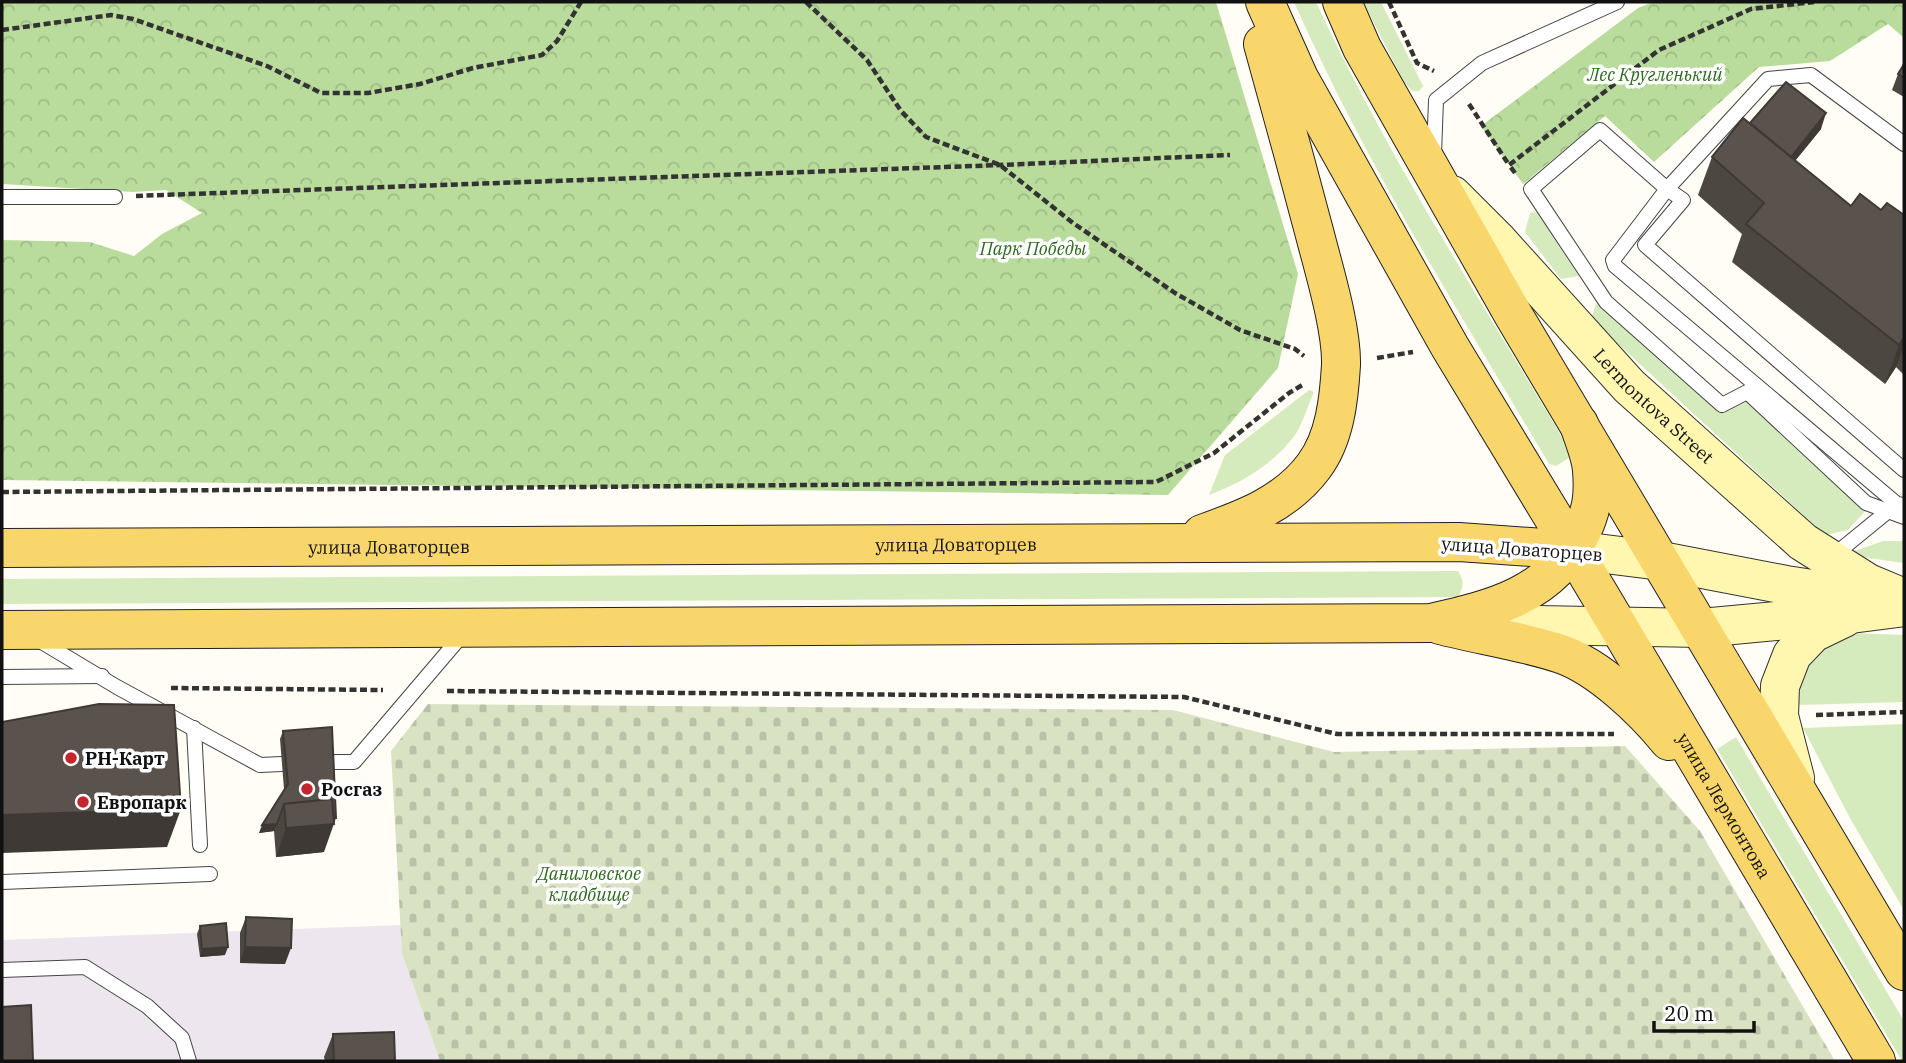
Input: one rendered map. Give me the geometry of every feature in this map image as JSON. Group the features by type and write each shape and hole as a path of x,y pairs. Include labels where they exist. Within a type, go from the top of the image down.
{"main road":[{"path":"1144,544 1202,534 1252,516 1287,495 1314,466 1333,429 1331,369 1338,335 1323,265 1252,2"},
{"path":"1265,2 1299,79 1450,347 1573,550"},
{"name":"Lermontova Street","path":"1342,2 1362,48 1433,177 1661,561"},
{"name":"Lermontova Street","path":"1433,177 1498,241 1629,386 1802,542 1810,570 1868,583 1904,603"},
{"path":"1431,623 1478,612 1514,599 1547,580 1573,550 1592,510 1592,468 1579,424"},
{"name":"улица Доваторцев","path":"2,548 1459,542 1573,550 1661,561 1810,570 1904,603"},
{"name":"улица Лермонтова","path":"1573,550 1876,1061"},
{"path":"1661,561 1904,971"},
{"path":"11,630 1431,623 1701,628 1851,614 1904,603"},
{"path":"1799,793 1779,716 1780,686 1792,655 1814,633 1851,614"},
{"path":"1431,623 1563,655 1610,682 1656,725 1728,812"}],"lane":[{"path":"1433,177 1436,100 1482,64 1616,2"},
{"path":"1898,509 1615,266 1613,260 1667,190 1768,79 1811,75 1904,144"},
{"path":"1898,509 1866,503 1747,392 1721,405 1606,302 1531,189 1600,130 1667,190 1683,200 1645,245 1904,470"},
{"path":"2,197 115,197"},
{"path":"1810,570 1898,509"},
{"path":"331,762 354,762 468,628"},
{"path":"11,630 103,676 117,687 260,765 282,764"},
{"path":"2,677 103,676"},
{"path":"194,728 200,845"},
{"path":"2,882 210,874"},
{"path":"2,970 85,967 156,1014 182,1038 189,1061"}],"path":[{"path":"2,30 111,15 267,66 321,93 368,93 421,84 474,68 542,55 557,41 581,2"},
{"path":"806,2 867,60 901,111 926,137 1000,165 1073,223 1175,293 1240,331 1295,349 1331,369"},
{"path":"1517,176 1509,165 1659,50 1751,9 1814,2"},
{"path":"115,197 1230,155"},
{"path":"2,492 1156,482 1214,453 1289,393 1331,369 1450,347"},
{"path":"117,687 1184,697 1337,734 1613,734 1656,725"},
{"path":"1779,716 1904,712"}],"shaded area":[{"path":"401,925 402,954 440,1061 2,1061 2,940"}],"green space":[{"name":"Парк Победы","path":"2,2 1216,2 1298,274 1278,368 1168,495 2,480 2,240 90,242 134,256 162,234 202,213 166,190 133,192 2,184"},
{"path":"1294,2 1316,2 1405,174 1571,452 1569,458 1556,466 1549,464 1382,179"},
{"path":"1363,2 1381,2 1423,86 1419,91 1412,91 1404,82"},
{"name":"Лес Кругленький","path":"1653,2 1904,2 1904,38 1888,24 1830,61 1759,67 1654,162 1605,116 1523,184 1481,126 1638,8"},
{"path":"1537,212 1579,276 1561,279 1525,232 1530,213"},
{"path":"1602,303 1721,407 1747,394 1868,508 1848,530 1825,535 1591,319 1596,304"},
{"path":"1309,390 1314,392 1297,432 1289,443 1269,462 1246,478 1209,495 1225,455"},
{"path":"1883,541 1904,541 1904,563 1862,557 1855,551"},
{"path":"1458,571 1462,584 1458,597 2,604 2,579"},
{"path":"1850,633 1904,635 1904,702 1798,705 1797,686 1812,653"},
{"name":"Даниловское кладбище","path":"428,704 1173,710 1334,752 1625,746 1700,831 1835,1061 440,1061 402,954 391,751"},
{"path":"1904,724 1904,910 1851,820 1803,728"},
{"path":"1736,737 1904,1021 1904,1061 1717,749"}],"building":[{"path":"1904,64 1904,78 1898,74"},
{"path":"1786,82 1826,113 1791,157 1750,123"},
{"path":"1743,118 1851,206 1860,194 1881,210 1887,203 1904,215 1904,337 1899,345 1746,224 1764,203 1712,157"},
{"path":"99,704 174,705 181,809 2,815 2,722"},
{"path":"332,727 336,818 332,799 284,804 277,824 262,825 288,784 283,731"},
{"path":"332,799 334,824 286,828 284,804"},
{"path":"246,917 292,919 291,948 245,947"},
{"path":"226,923 228,947 202,949 200,926"},
{"path":"31,1005 33,1061 2,1061 2,1007"},
{"path":"394,1032 395,1061 334,1061 333,1034"}],"place":[{"name":"РН-Карт","path":"71,758"},
{"name":"Росгаз","path":"307,789"},
{"name":"Европарк","path":"83,802"}]}
